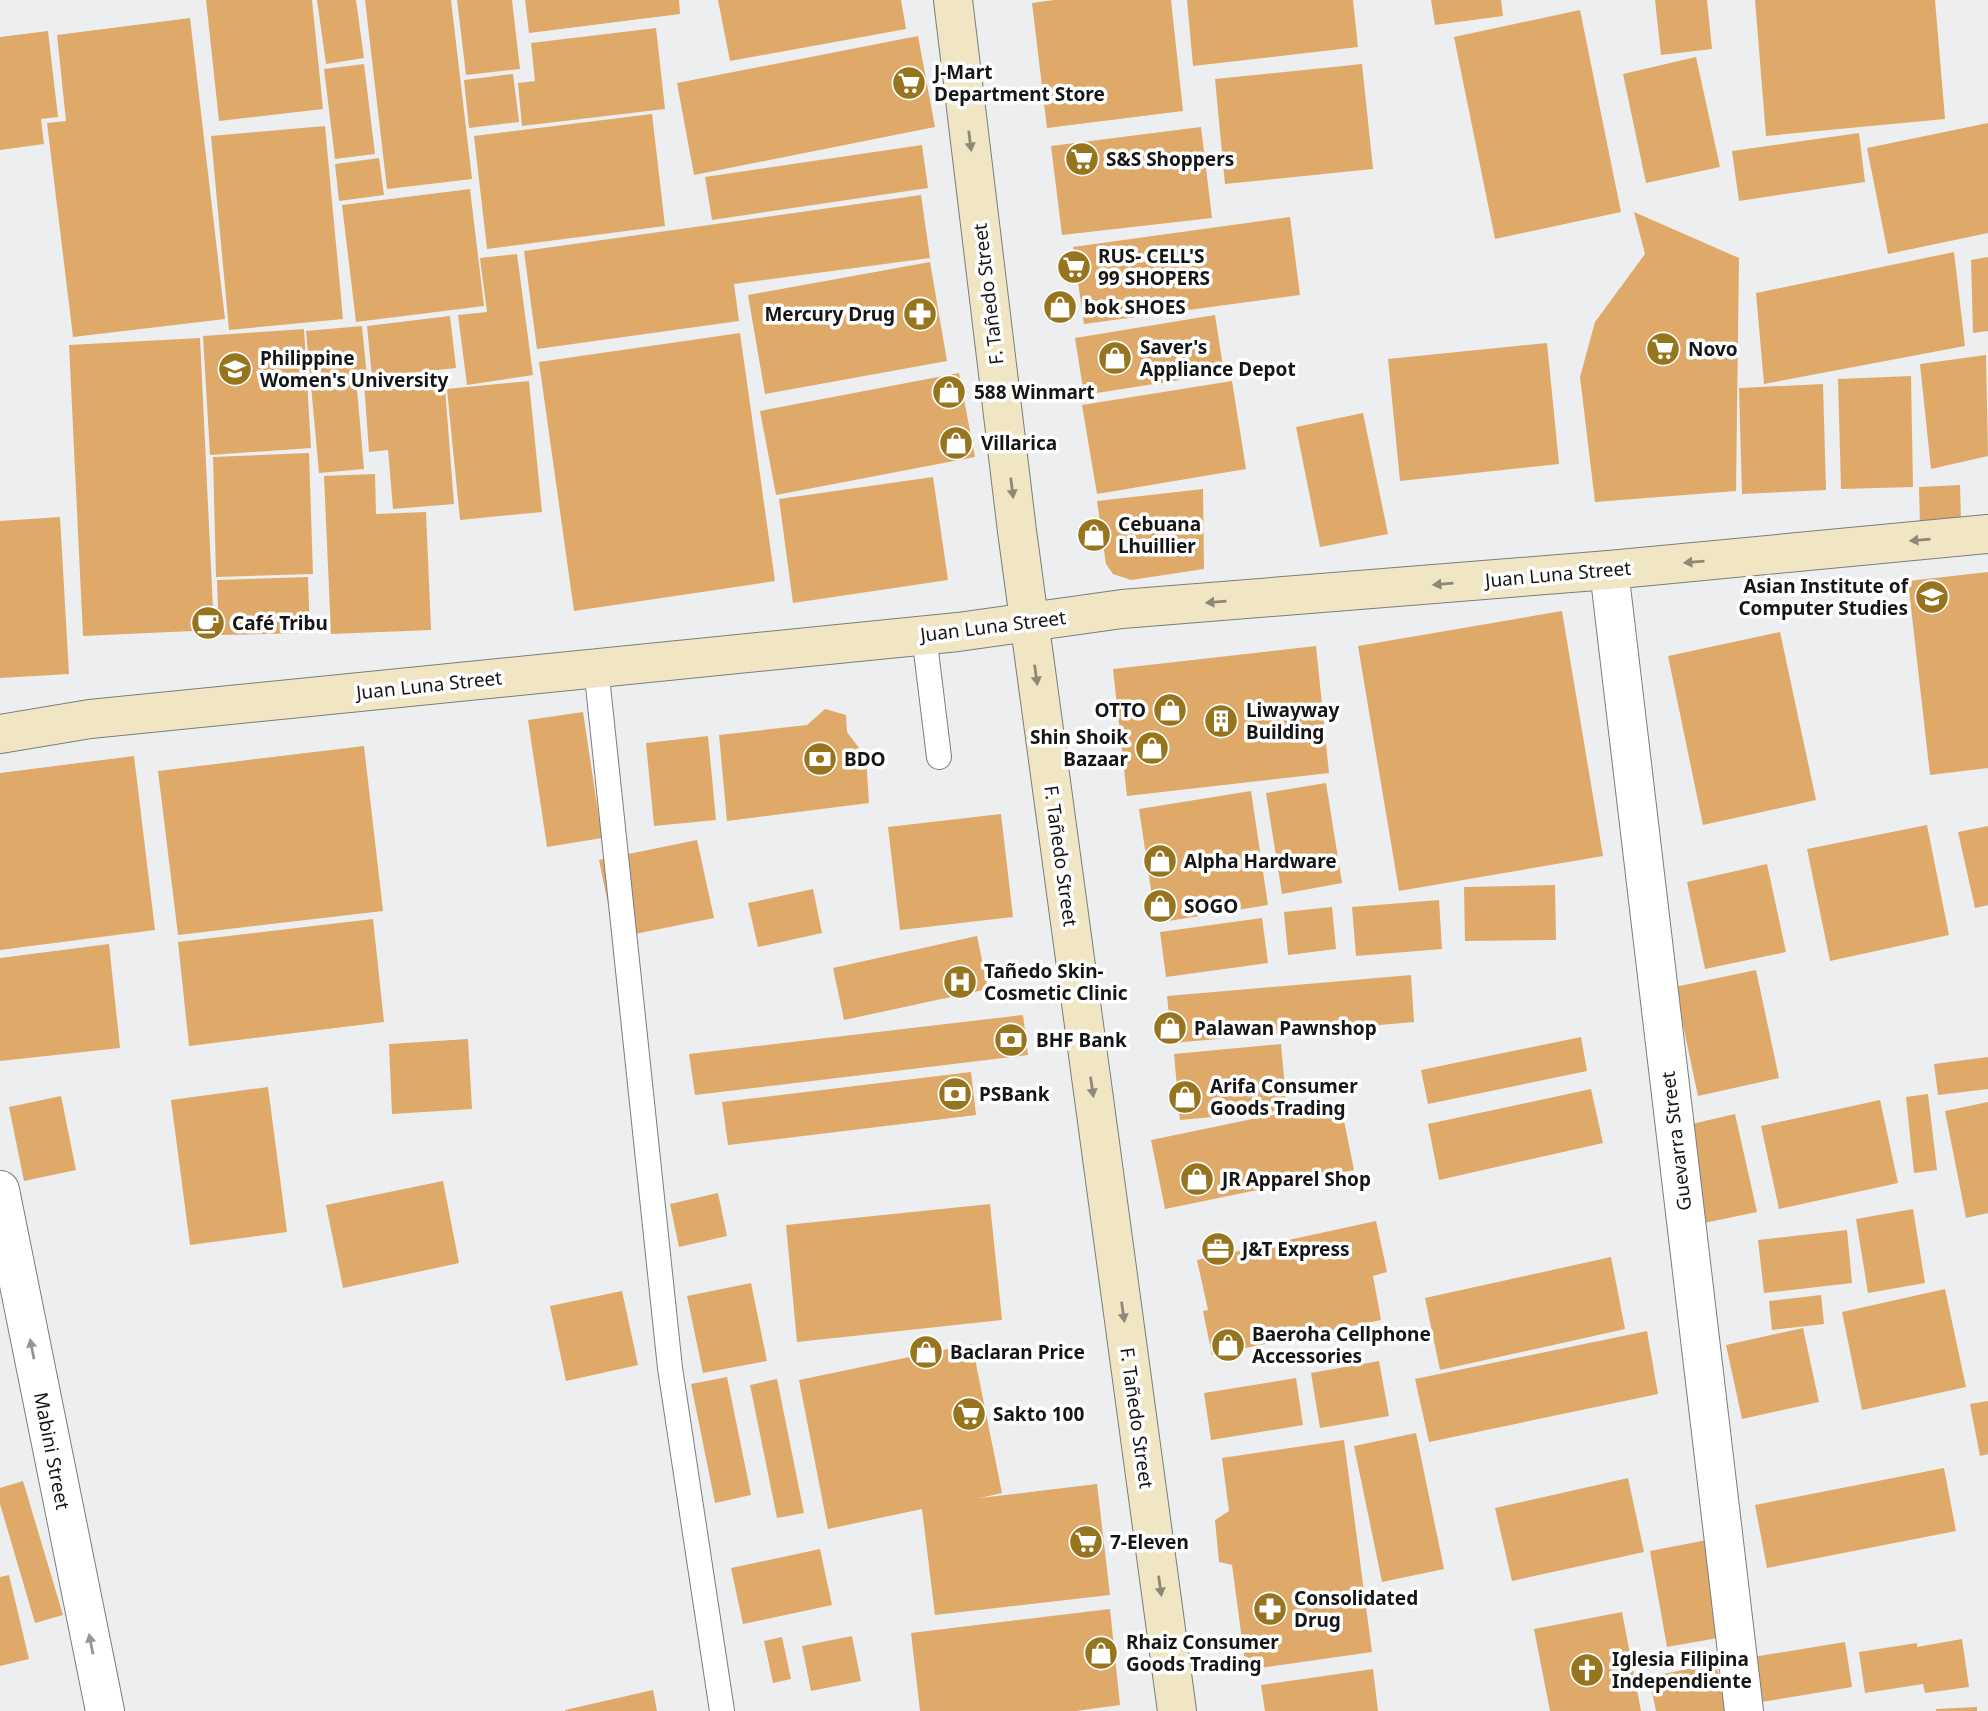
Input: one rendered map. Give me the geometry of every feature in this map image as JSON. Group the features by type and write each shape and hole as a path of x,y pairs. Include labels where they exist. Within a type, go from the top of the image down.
{"main road":[{"name":"F. Tañedo Street","path":"953,0 1029,623 1177,1711"},
{"name":"Juan Luna Street","path":"0,734 90,719 958,632 1122,609 1609,570 1988,534"}],"street":[{"name":"Guevarra Street","path":"1609,570 1744,1711"},
{"name":"Mabini Street","path":"0,1190 105,1711"}],"lane":[{"path":"925,635 939,757"},
{"path":"596,667 670,1368 722,1711"}],"building":[{"path":"206,0 312,0 323,109 219,121"},
{"path":"317,0 356,0 364,58 326,64"},
{"path":"365,0 451,0 472,179 387,189"},
{"path":"457,0 512,0 520,69 466,75"},
{"path":"525,0 679,0 680,14 529,33"},
{"path":"718,0 901,0 906,29 730,61"},
{"path":"1054,0 1171,0 1183,111 1047,128 1032,3"},
{"path":"1187,0 1353,0 1358,47 1193,66"},
{"path":"1431,0 1501,0 1503,16 1435,25"},
{"path":"1655,0 1707,0 1712,49 1661,55"},
{"path":"1755,0 1935,0 1945,119 1766,136"},
{"path":"1580,10 1621,212 1495,239 1454,37"},
{"path":"190,18 225,319 73,337 47,123 66,121 57,35"},
{"path":"656,28 665,109 522,126 518,83 535,81 531,43"},
{"path":"48,31 58,117 41,119 44,144 0,150 0,37"},
{"path":"918,36 935,127 694,175 677,83"},
{"path":"1696,57 1720,167 1646,183 1623,74"},
{"path":"364,64 375,154 335,159 324,69"},
{"path":"1362,64 1373,169 1225,184 1215,79"},
{"path":"513,74 519,122 469,128 464,80"},
{"path":"652,114 665,226 487,249 474,136"},
{"path":"1988,123 1988,233 1888,254 1867,148"},
{"path":"325,126 343,319 229,330 211,136"},
{"path":"1201,127 1212,218 1062,235 1051,146"},
{"path":"1859,133 1865,182 1739,201 1732,151"},
{"path":"922,145 928,188 712,220 705,177"},
{"path":"379,158 384,195 339,201 335,164"},
{"path":"470,189 484,306 356,322 342,205"},
{"path":"921,195 930,258 734,284 739,321 537,349 524,251"},
{"name":"Novo","path":"1634,212 1739,258 1736,491 1595,502 1580,377 1595,322 1645,254"},
{"path":"1290,217 1300,295 1084,324 1073,247"},
{"path":"1954,252 1965,346 1764,384 1756,293"},
{"path":"517,254 533,375 467,385 458,315 487,312 480,258"},
{"path":"1988,257 1988,331 1973,333 1971,260"},
{"path":"930,262 947,361 765,394 748,295"},
{"path":"1215,315 1224,373 1084,395 1075,338"},
{"path":"450,316 456,368 372,377 367,326"},
{"path":"362,326 367,377 356,378 364,469 319,473 306,331"},
{"path":"304,329 311,448 210,455 203,336"},
{"path":"740,333 775,581 574,611 539,362"},
{"path":"200,338 214,630 83,636 69,345"},
{"path":"1547,343 1559,464 1400,481 1388,359"},
{"path":"1986,355 1988,456 1931,469 1920,364"},
{"path":"959,373 975,457 776,495 760,411"},
{"path":"444,376 454,504 393,509 388,450 369,452 364,382"},
{"path":"1911,376 1913,487 1841,489 1838,379"},
{"path":"529,381 542,512 460,520 447,389"},
{"path":"1232,381 1246,469 1097,494 1082,405"},
{"path":"1823,384 1826,490 1742,494 1739,388"},
{"path":"1363,413 1388,534 1320,547 1296,427"},
{"path":"309,453 313,574 216,577 213,457"},
{"path":"375,474 376,514 426,512 431,630 331,634 324,476"},
{"path":"933,477 948,580 793,603 779,499"},
{"path":"1960,485 1961,521 1920,523 1919,487"},
{"path":"1203,489 1204,569 1131,580 1113,574 1106,564 1097,501"},
{"path":"60,517 69,674 0,678 0,521"},
{"path":"1988,572 1988,768 1930,775 1908,581"},
{"path":"308,577 310,633 219,635 217,580"},
{"path":"1562,611 1603,856 1399,891 1358,646"},
{"path":"1780,632 1816,800 1703,825 1668,656"},
{"name":"Liwayway Building","path":"1316,646 1329,773 1127,796 1113,669"},
{"path":"825,709 846,715 847,732 866,757 869,803 727,821 719,735 807,725"},
{"path":"583,712 602,838 547,847 528,720"},
{"path":"708,736 716,820 654,826 646,743"},
{"path":"364,746 383,911 178,935 158,771"},
{"path":"134,756 155,930 0,950 0,773"},
{"path":"1326,783 1342,883 1282,894 1266,793"},
{"path":"1251,791 1268,905 1156,923 1139,809"},
{"path":"1001,814 1013,917 900,930 888,827"},
{"path":"1927,825 1949,935 1830,961 1807,849"},
{"path":"1988,826 1988,905 1975,908 1958,832"},
{"path":"697,840 714,918 615,938 599,860"},
{"path":"1767,864 1786,952 1705,969 1687,882"},
{"path":"1555,885 1556,940 1465,941 1464,887"},
{"path":"813,889 822,933 758,947 748,903"},
{"path":"1439,900 1442,949 1356,956 1352,907"},
{"path":"1332,907 1336,949 1288,955 1284,912"},
{"path":"1262,918 1268,963 1166,977 1160,932"},
{"path":"373,919 384,1022 189,1046 178,942"},
{"path":"977,936 988,989 844,1020 833,968"},
{"path":"109,944 120,1048 0,1061 0,958"},
{"path":"1756,970 1779,1078 1698,1096 1675,987"},
{"path":"1411,975 1414,1022 1172,1043 1167,996"},
{"path":"1023,1015 1028,1055 695,1095 689,1054"},
{"path":"1581,1037 1587,1071 1428,1104 1421,1070"},
{"path":"468,1039 472,1109 392,1114 389,1044"},
{"path":"1281,1044 1287,1110 1180,1120 1174,1054"},
{"path":"1988,1057 1988,1089 1938,1095 1934,1064"},
{"path":"971,1072 976,1115 728,1145 722,1102"},
{"path":"268,1087 287,1232 190,1245 171,1100"},
{"path":"1591,1089 1603,1143 1439,1180 1428,1124"},
{"path":"1928,1094 1937,1170 1914,1173 1906,1097"},
{"path":"61,1096 76,1170 24,1181 9,1107"},
{"path":"1880,1100 1898,1183 1779,1209 1761,1126"},
{"path":"1340,1101 1354,1170 1165,1209 1151,1140"},
{"path":"1988,1102 1988,1213 1966,1218 1945,1111"},
{"path":"1735,1114 1757,1212 1704,1223 1683,1126"},
{"path":"443,1181 459,1263 343,1288 326,1205"},
{"path":"718,1193 727,1236 679,1247 670,1204"},
{"path":"990,1204 1002,1320 797,1342 786,1225"},
{"path":"1913,1209 1925,1283 1868,1293 1856,1219"},
{"path":"1376,1221 1387,1272 1373,1276 1381,1320 1212,1355 1203,1311 1208,1310 1197,1260"},
{"path":"1847,1230 1852,1283 1764,1293 1758,1240"},
{"path":"1611,1257 1625,1329 1440,1370 1425,1298"},
{"path":"751,1283 767,1361 703,1373 687,1296"},
{"path":"1945,1289 1966,1387 1862,1410 1842,1312"},
{"path":"622,1291 638,1365 566,1381 550,1306"},
{"path":"1821,1295 1824,1324 1772,1330 1769,1301"},
{"path":"1803,1328 1819,1402 1742,1419 1726,1345"},
{"path":"1647,1331 1658,1394 1429,1442 1415,1379"},
{"path":"972,1344 1002,1493 980,1498 1097,1484 1110,1595 935,1615 922,1509 828,1529 799,1380"},
{"path":"1379,1361 1389,1416 1320,1428 1311,1373"},
{"path":"727,1377 751,1495 715,1503 691,1384"},
{"path":"1296,1378 1303,1425 1211,1440 1204,1393"},
{"path":"777,1379 804,1513 777,1518 750,1385"},
{"path":"1988,1401 1988,1454 1980,1456 1970,1404"},
{"path":"1416,1433 1444,1569 1382,1582 1354,1446"},
{"path":"1344,1440 1372,1652 1246,1670 1232,1565 1219,1562 1215,1520 1229,1511 1222,1458"},
{"path":"1944,1468 1956,1531 1767,1568 1755,1505"},
{"path":"1628,1478 1644,1552 1512,1581 1495,1508"},
{"path":"23,1481 63,1615 35,1623 0,1504 0,1488"},
{"path":"1712,1539 1729,1636 1667,1647 1650,1551"},
{"path":"820,1549 832,1605 743,1624 731,1568"},
{"path":"9,1575 29,1659 0,1666 0,1577"},
{"path":"1110,1609 1120,1705 1076,1711 920,1711 911,1633"},
{"name":"Iglesia Filipina Independiente","path":"1622,1612 1641,1711 1550,1711 1534,1629"},
{"path":"852,1636 861,1681 811,1691 802,1646"},
{"path":"782,1637 791,1679 773,1683 764,1641"},
{"path":"1962,1639 1969,1687 1925,1693 1923,1684 1865,1693 1859,1652 1917,1643 1917,1647"},
{"path":"1845,1642 1852,1687 1755,1703 1747,1658"},
{"path":"1716,1663 1726,1711 1656,1711 1649,1677"},
{"path":"1373,1669 1378,1711 1265,1711 1261,1685"},
{"path":"653,1690 657,1711 565,1711 565,1710"},
{"path":"1977,1707 1977,1711 1936,1711 1936,1709"}],"place":[{"name":"J-Mart Department Store","path":"909,83"},
{"name":"S&S Shoppers","path":"1082,159"},
{"name":"RUS- CELL'S 99 SHOPERS","path":"1074,267"},
{"name":"bok SHOES","path":"1060,307"},
{"name":"Mercury Drug","path":"920,314"},
{"name":"Novo","path":"1663,349"},
{"name":"Saver's Appliance Depot","path":"1115,358"},
{"name":"Philippine Women's University","path":"235,369"},
{"name":"588 Winmart","path":"949,392"},
{"name":"Villarica","path":"956,443"},
{"name":"Cebuana Lhuillier","path":"1094,535"},
{"name":"Asian Institute of Computer Studies","path":"1932,597"},
{"name":"Café Tribu","path":"208,623"},
{"name":"OTTO","path":"1170,710"},
{"name":"Liwayway Building","path":"1221,721"},
{"name":"Shin Shoik Bazaar","path":"1152,748"},
{"name":"BDO","path":"820,759"},
{"name":"Alpha Hardware","path":"1160,861"},
{"name":"SOGO","path":"1160,906"},
{"name":"Tañedo Skin- Cosmetic Clinic","path":"960,982"},
{"name":"Palawan Pawnshop","path":"1170,1028"},
{"name":"BHF Bank","path":"1011,1040"},
{"name":"PSBank","path":"955,1094"},
{"name":"Arifa Consumer Goods Trading","path":"1185,1097"},
{"name":"JR Apparel Shop","path":"1197,1179"},
{"name":"J&T Express","path":"1218,1249"},
{"name":"Baeroha Cellphone Accessories","path":"1228,1345"},
{"name":"Baclaran Price","path":"926,1352"},
{"name":"Sakto 100","path":"969,1414"},
{"name":"7-Eleven","path":"1086,1542"},
{"name":"Consolidated Drug","path":"1270,1609"},
{"name":"Rhaiz Consumer Goods Trading","path":"1101,1653"},
{"name":"Iglesia Filipina Independiente","path":"1587,1670"}]}
